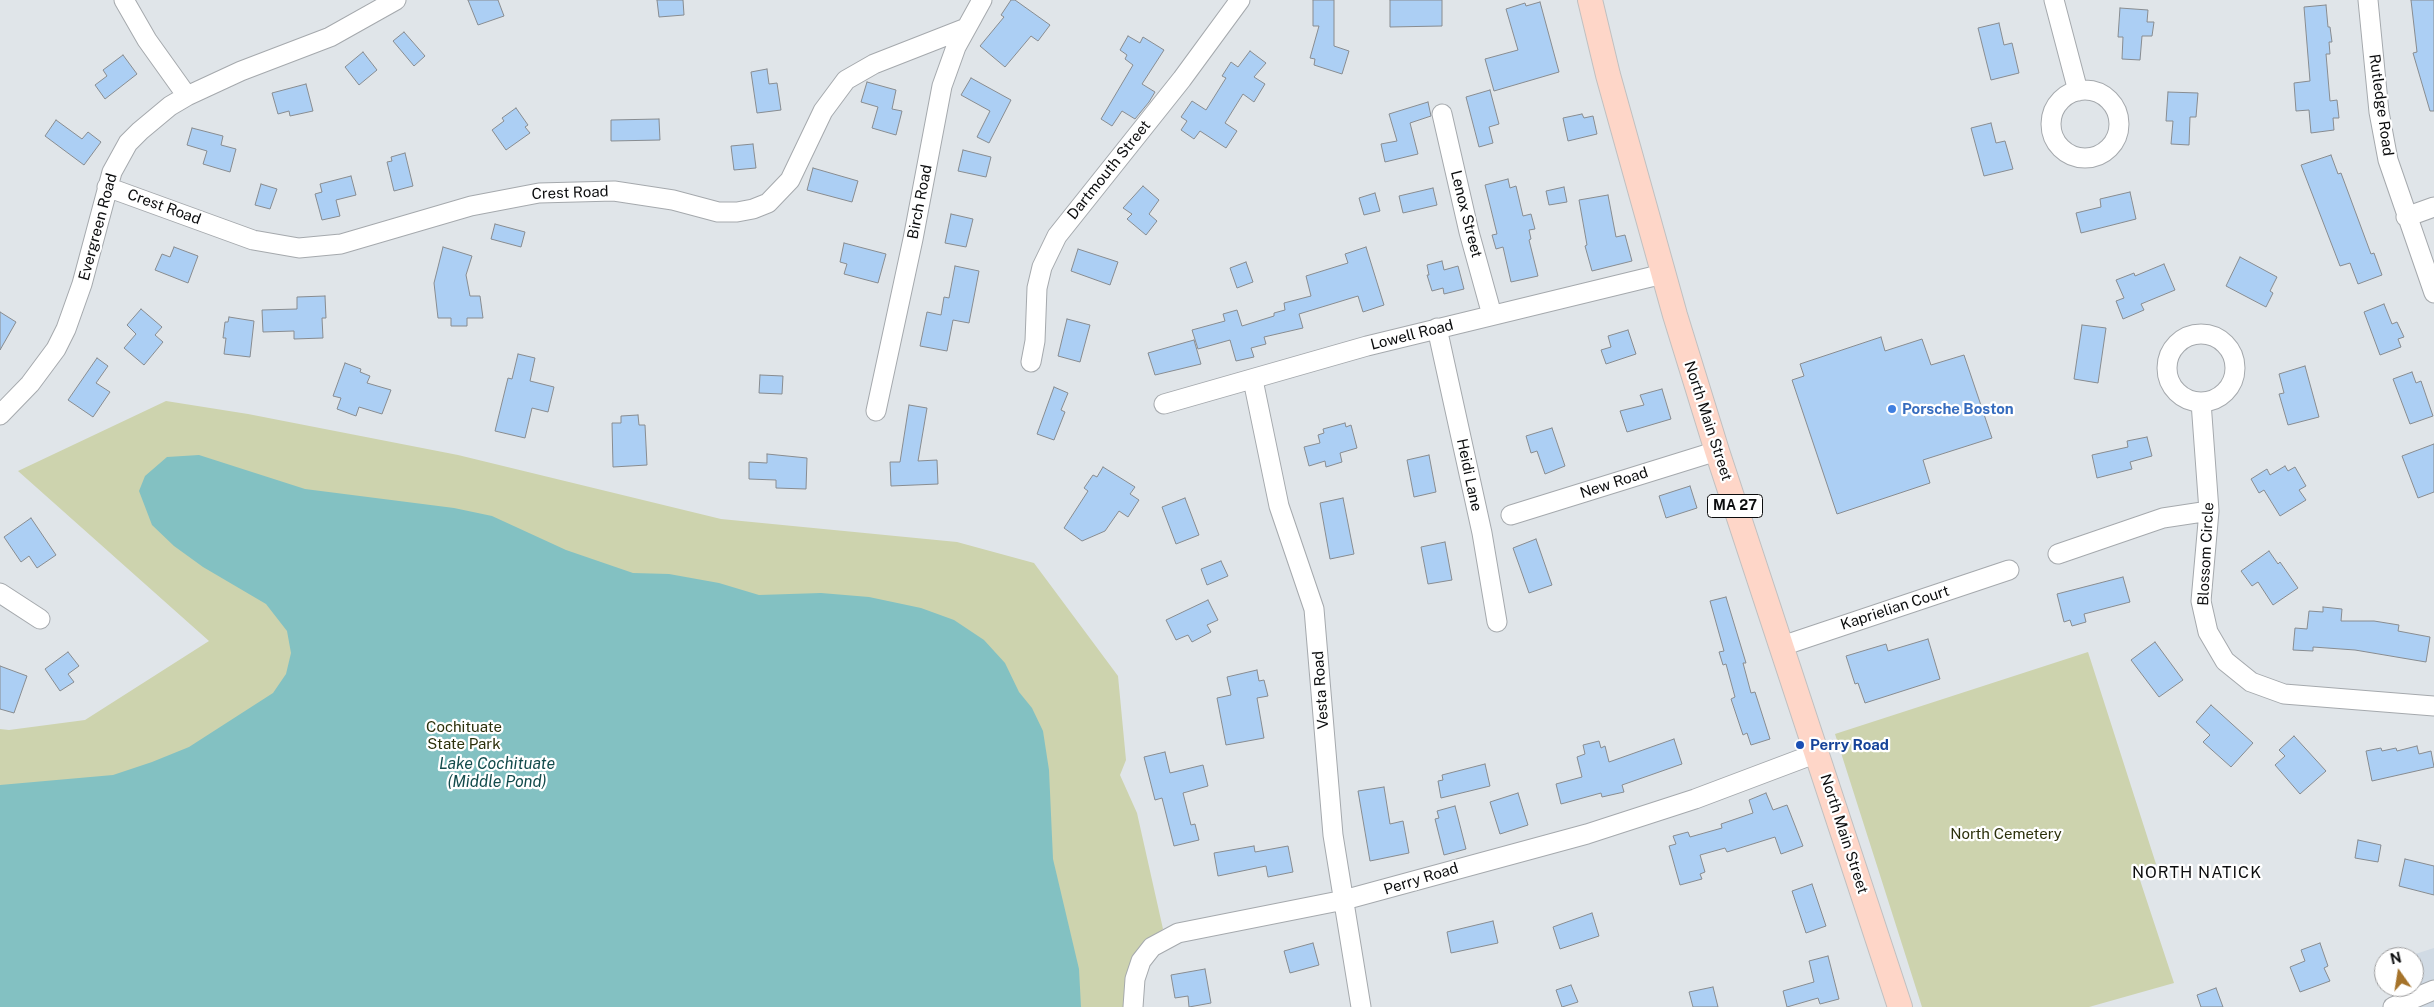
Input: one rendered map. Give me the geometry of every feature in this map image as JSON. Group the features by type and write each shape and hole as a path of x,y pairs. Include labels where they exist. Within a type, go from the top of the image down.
{"main road":[{"name":"North Main Street","path":"1590,0 1608,75 1663,274 1717,451 1900,1007"}],"street":[{"path":"124,0 147,40 187,96"},
{"name":"Evergreen Road","path":"0,415 30,384 56,349 66,329 82,284 107,186 112,172 128,143 155,118 187,96 240,71 330,37 396,0"},
{"name":"Birch Road","path":"876,412 913,239 942,86 948,64 982,0"},
{"name":"Dartmouth Street","path":"1031,362 1035,341 1037,288 1042,267 1056,236 1182,79 1240,0"},
{"path":"2054,0 2078,91"},
{"name":"Rutledge Road","path":"2368,0 2382,136 2394,185 2434,293"},
{"name":"Crest Road","path":"107,186 253,240 298,248 319,247 354,241 471,206 539,193 614,191 674,200 718,212 737,212 753,209 768,203 790,180 823,111 846,80 874,64 966,28"},
{"name":"Lenox Street","path":"1442,114 1469,232 1492,315"},
{"path":"2406,217 2434,208"},
{"name":"Lowell Road","path":"1164,404 1358,348 1663,274"},
{"name":"Heidi Lane","path":"1437,328 1482,533 1497,622"},
{"name":"Vesta Road","path":"1252,380 1279,506 1314,609 1330,809 1361,1007"},
{"name":"Blossom Circle","path":"2201,402 2209,511 2201,583 2204,617 2215,647 2237,672 2267,690 2284,694 2434,706"},
{"name":"New Road","path":"1511,515 1717,451"},
{"path":"2058,554 2163,518 2209,511"},
{"name":"Kaprielian Court","path":"1782,646 2009,570"},
{"path":"0,593 40,620"},
{"name":"Perry Road","path":"1133,1007 1135,979 1141,961 1152,947 1168,937 1183,931 1344,900 1596,831 1695,799 1817,753"},
{"path":"2393,1007 2434,990"}],"shaded area":[{"path":"2434,948 2434,1007 2402,1007 2398,997 2424,997 2424,951"}],"green space":[{"name":"Lake Cochituate (Middle Pond)","path":"166,401 248,414 458,455 721,519 957,542 1034,563 1118,676 1126,760 1120,775 1137,813 1163,929 1149,939 1125,1007 0,1007 0,729 9,730 85,720 209,641 18,471"},
{"name":"North Cemetery","path":"2088,652 2156,864 2137,871 2174,983 2089,1007 1922,1007 1835,734"}],"water":[{"name":"Lake Cochituate (Middle Pond)","path":"199,455 305,489 454,508 492,516 566,550 633,573 669,574 719,583 759,595 821,593 869,597 921,608 954,620 984,640 1005,663 1019,692 1032,708 1043,731 1049,770 1053,859 1079,969 1081,1007 0,1007 0,785 113,775 152,762 189,747 273,693 286,674 291,653 287,631 266,604 203,567 174,546 152,525 139,491 145,476 167,457"}],"building":[{"path":"468,0 498,0 504,16 478,25"},
{"path":"657,0 683,0 684,15 659,17"},
{"path":"1011,0 1015,0 1050,25 1038,41 1031,36 1005,67 980,46 1004,17 1001,15"},
{"path":"1313,0 1334,0 1334,46 1349,51 1342,74 1314,65 1315,59 1310,58 1319,26 1313,26"},
{"path":"1390,0 1442,0 1442,26 1390,27"},
{"path":"2411,0 2434,0 2434,111 2430,111 2413,53 2417,52"},
{"path":"1540,2 1559,72 1494,91 1485,59 1518,50 1506,9 1525,3 1526,6"},
{"path":"2326,5 2328,27 2330,27 2332,42 2329,42 2330,54 2326,54 2330,101 2337,100 2339,118 2333,118 2334,130 2311,133 2309,110 2296,111 2294,83 2310,81 2304,7"},
{"path":"2120,8 2148,10 2147,22 2154,22 2152,36 2142,36 2140,60 2122,59 2123,37 2118,37"},
{"path":"1999,23 2004,45 2012,43 2019,73 1991,80 1978,28"},
{"path":"404,32 425,56 414,66 393,41"},
{"path":"1128,36 1140,43 1143,37 1164,50 1142,84 1155,92 1149,102 1135,119 1122,111 1112,126 1101,119 1133,65 1125,59 1127,55 1120,50"},
{"path":"1250,51 1266,63 1254,77 1265,84 1254,102 1243,94 1225,123 1237,131 1226,148 1200,131 1194,139 1181,130 1187,121 1181,117 1192,101 1206,110 1226,78 1222,76 1231,62 1238,67"},
{"path":"363,52 377,70 359,85 345,67"},
{"path":"123,55 137,74 105,99 95,85 107,76 103,70"},
{"path":"767,69 769,84 777,83 781,110 757,113 751,72"},
{"path":"971,78 1011,100 989,143 977,137 990,111 961,95"},
{"path":"867,82 896,90 892,109 902,111 896,135 872,128 878,107 861,102"},
{"path":"306,84 313,111 290,116 289,111 278,114 272,93"},
{"path":"1490,90 1499,124 1489,127 1493,143 1479,147 1466,97"},
{"path":"2168,92 2198,93 2196,117 2190,117 2189,145 2171,144 2173,121 2166,121"},
{"path":"1428,102 1431,116 1410,123 1418,154 1385,162 1381,144 1397,141 1389,114"},
{"path":"516,108 528,125 525,127 530,133 506,150 492,130 504,121 502,118"},
{"path":"1582,114 1584,118 1593,116 1597,134 1568,141 1563,118"},
{"path":"659,119 660,140 611,141 611,120"},
{"path":"56,120 82,139 88,132 101,142 84,165 45,136"},
{"path":"1991,123 1996,143 2005,141 2013,169 1984,176 1971,128"},
{"path":"192,128 223,136 221,145 236,149 230,172 203,164 207,151 187,145"},
{"path":"753,144 756,168 734,170 731,146"},
{"path":"963,150 991,157 986,177 958,171"},
{"path":"405,153 413,186 394,191 387,162 392,161 391,157"},
{"path":"2331,155 2338,174 2341,173 2371,254 2374,253 2382,275 2358,284 2350,263 2340,266 2301,165"},
{"path":"813,168 858,181 852,202 807,190"},
{"path":"351,176 356,195 336,200 340,216 322,220 315,194 322,192 320,184"},
{"path":"1508,179 1510,188 1516,186 1523,216 1531,214 1535,229 1529,230 1531,239 1529,240 1538,276 1511,282 1503,247 1496,249 1492,235 1497,234 1485,185"},
{"path":"261,184 277,189 270,209 255,205"},
{"path":"1143,186 1159,200 1149,214 1157,221 1146,235 1127,219 1132,214 1123,208"},
{"path":"1564,187 1567,202 1549,205 1546,191"},
{"path":"1433,188 1437,205 1403,213 1399,196"},
{"path":"2130,192 2136,219 2081,233 2076,213 2101,207 2100,199"},
{"path":"1375,193 1380,211 1364,215 1359,198"},
{"path":"1608,195 1616,237 1625,235 1632,261 1592,271 1585,246 1587,245 1579,200"},
{"path":"951,214 973,219 966,247 945,243"},
{"path":"495,224 525,232 521,247 491,239"},
{"path":"844,243 886,254 878,283 844,274 847,264 840,262"},
{"path":"174,247 198,256 188,283 155,270 162,254 170,257"},
{"path":"443,247 472,256 466,275 470,296 480,296 483,318 467,318 467,326 451,326 451,318 438,318 434,283"},
{"path":"1366,247 1384,305 1363,312 1358,296 1299,314 1303,328 1264,337 1266,344 1251,348 1254,357 1236,361 1230,340 1198,349 1192,330 1225,321 1223,314 1237,310 1242,326 1274,316 1274,313 1285,310 1284,303 1311,296 1306,276 1348,263 1345,254"},
{"path":"1078,249 1118,262 1110,285 1071,271"},
{"path":"2240,257 2277,277 2270,291 2273,293 2266,307 2226,286"},
{"path":"1442,261 1444,270 1458,266 1464,289 1444,294 1443,288 1432,291 1427,275 1429,275 1427,265"},
{"path":"1246,262 1253,282 1237,288 1230,268"},
{"path":"2164,264 2175,290 2141,304 2144,310 2123,319 2116,301 2124,298 2116,280 2134,273 2135,276"},
{"path":"955,266 979,271 969,323 953,320 947,351 920,346 927,312 941,315 944,297 949,298"},
{"path":"325,296 326,318 322,318 323,338 294,339 294,331 263,332 262,310 297,309 297,297"},
{"path":"2384,304 2392,324 2397,322 2404,337 2398,339 2401,347 2380,355 2364,312"},
{"path":"141,309 162,327 155,335 163,342 144,365 124,348 136,334 127,325"},
{"path":"0,312 16,322 0,350"},
{"path":"229,317 254,321 250,357 224,354 225,322 228,322"},
{"path":"1067,319 1090,325 1080,362 1058,356"},
{"path":"2082,325 2106,328 2098,383 2074,379"},
{"path":"1628,330 1636,354 1606,364 1601,350 1611,347 1608,336"},
{"name":"Porsche Boston","path":"1881,337 1885,351 1922,339 1931,365 1964,355 1992,438 1923,460 1930,483 1837,514 1792,380 1804,376 1800,364"},
{"path":"1194,340 1201,364 1155,375 1148,353"},
{"path":"518,354 535,358 530,381 554,387 548,412 532,408 525,438 495,431 508,378 512,379"},
{"path":"97,358 108,366 96,383 110,392 93,417 68,400"},
{"path":"345,363 361,369 360,372 370,376 367,383 391,390 382,414 359,407 356,416 337,409 341,398 333,396"},
{"path":"2305,366 2319,417 2288,425 2279,394 2284,393 2279,374"},
{"path":"2412,372 2416,383 2421,381 2433,416 2410,424 2393,379"},
{"path":"760,375 783,376 782,394 759,393"},
{"path":"1054,387 1068,393 1061,410 1065,412 1054,440 1037,434"},
{"path":"1662,389 1671,419 1627,432 1620,411 1644,405 1640,395"},
{"path":"909,405 927,408 918,461 937,460 938,484 891,486 890,462 900,462"},
{"path":"638,415 639,425 645,425 647,465 613,467 612,423 621,423 621,416"},
{"path":"1345,423 1346,427 1351,425 1357,448 1340,453 1342,462 1326,467 1325,461 1309,466 1304,447 1320,443 1318,435 1324,433 1323,429"},
{"path":"1552,428 1565,466 1545,474 1537,451 1531,453 1526,436"},
{"path":"2147,437 2152,456 2130,462 2132,469 2097,478 2092,455 2128,447 2127,441"},
{"path":"2434,444 2434,492 2418,498 2402,456"},
{"path":"767,454 807,458 806,489 776,488 776,480 749,479 749,462 767,463"},
{"path":"1429,455 1436,492 1414,497 1407,460"},
{"path":"2285,466 2288,471 2295,467 2306,486 2299,490 2306,500 2280,516 2264,490 2259,493 2251,479 2267,469 2270,475"},
{"path":"1103,467 1135,487 1130,494 1139,500 1128,517 1119,511 1105,531 1082,541 1064,528 1088,491 1084,488 1093,475 1097,477"},
{"path":"1690,486 1697,508 1666,518 1659,496"},
{"path":"1185,498 1199,535 1176,544 1162,507"},
{"path":"1343,498 1354,554 1330,559 1320,503"},
{"path":"31,518 56,555 37,568 29,556 21,562 4,537"},
{"path":"1536,539 1552,585 1529,593 1513,548"},
{"path":"1445,542 1452,580 1428,584 1421,547"},
{"path":"2269,551 2278,564 2280,562 2298,588 2273,605 2258,582 2252,586 2241,571"},
{"path":"1221,561 1228,576 1207,585 1201,569"},
{"path":"2123,577 2130,602 2084,614 2086,622 2072,626 2070,620 2064,622 2057,594"},
{"path":"1726,597 1746,663 1743,663 1751,693 1755,692 1770,739 1751,745 1747,733 1743,735 1731,699 1735,697 1726,664 1723,665 1719,652 1724,651 1710,601"},
{"path":"1208,600 1218,620 1207,625 1211,632 1192,642 1188,635 1176,640 1166,620"},
{"path":"2323,607 2342,609 2341,621 2374,621 2399,625 2398,631 2430,637 2426,662 2355,650 2313,647 2313,651 2293,650 2295,628 2307,629 2309,611 2323,612"},
{"path":"1928,639 1940,679 1865,703 1858,683 1855,684 1846,656 1886,644 1888,651"},
{"path":"2155,642 2183,680 2159,697 2131,660"},
{"path":"68,652 79,666 68,674 74,682 60,691 45,669"},
{"path":"0,666 27,676 14,713 0,709"},
{"path":"1257,670 1259,681 1264,680 1268,696 1257,698 1264,738 1226,745 1217,698 1231,695 1227,677"},
{"path":"2211,705 2253,743 2231,767 2203,742 2210,735 2196,722"},
{"path":"2294,736 2326,771 2300,794 2275,765 2285,756 2279,750"},
{"path":"1674,739 1682,764 1622,785 1624,792 1602,797 1601,793 1561,804 1556,784 1582,777 1577,757 1585,754 1583,745 1599,741 1601,748 1605,746 1609,762"},
{"path":"2417,746 2419,754 2431,751 2434,767 2372,781 2366,751 2381,748 2382,751 2396,748 2397,751"},
{"path":"1165,752 1170,773 1203,765 1208,786 1183,793 1191,825 1195,824 1199,840 1174,846 1162,798 1155,800 1144,757"},
{"path":"1485,764 1490,786 1441,798 1438,781 1443,780 1442,775"},
{"path":"1384,787 1390,824 1403,821 1409,853 1370,861 1358,791"},
{"path":"1518,793 1528,825 1500,834 1490,802"},
{"path":"1766,793 1773,810 1787,805 1803,846 1781,854 1775,837 1727,852 1725,848 1700,855 1705,872 1700,874 1702,879 1680,885 1669,846 1676,844 1673,836 1688,832 1690,837 1722,828 1721,824 1753,813 1749,800"},
{"path":"1455,806 1466,849 1444,855 1435,819 1439,818 1437,811"},
{"path":"2358,840 2381,845 2378,862 2355,858"},
{"path":"1254,846 1255,852 1288,846 1293,872 1268,877 1266,866 1218,876 1214,853"},
{"path":"2405,859 2434,866 2434,895 2399,886"},
{"path":"1812,884 1826,926 1806,933 1792,891"},
{"path":"1592,913 1599,936 1560,949 1553,927"},
{"path":"1493,921 1498,943 1451,953 1447,932"},
{"path":"1313,943 1319,965 1290,973 1284,951"},
{"path":"2320,943 2328,966 2324,968 2330,981 2300,992 2290,967 2305,961 2301,950"},
{"path":"1828,956 1839,999 1820,1004 1818,998 1787,1007 1783,991 1814,982 1809,961"},
{"path":"1205,969 1211,1003 1189,1007 1188,996 1175,998 1171,975"},
{"path":"1571,985 1578,1002 1562,1007 1556,990"},
{"path":"1713,987 1718,1007 1693,1007 1689,992"},
{"path":"2216,988 2223,1007 2201,1007 2197,995"}],"place":[{"name":"Porsche Boston","path":"1892,409"},
{"name":"Perry Road","path":"1800,745"}],"district":[{"name":"NORTH NATICK","path":"2197,873"}],"park label":[{"name":"Cochituate State Park","path":"464,736"}]}
